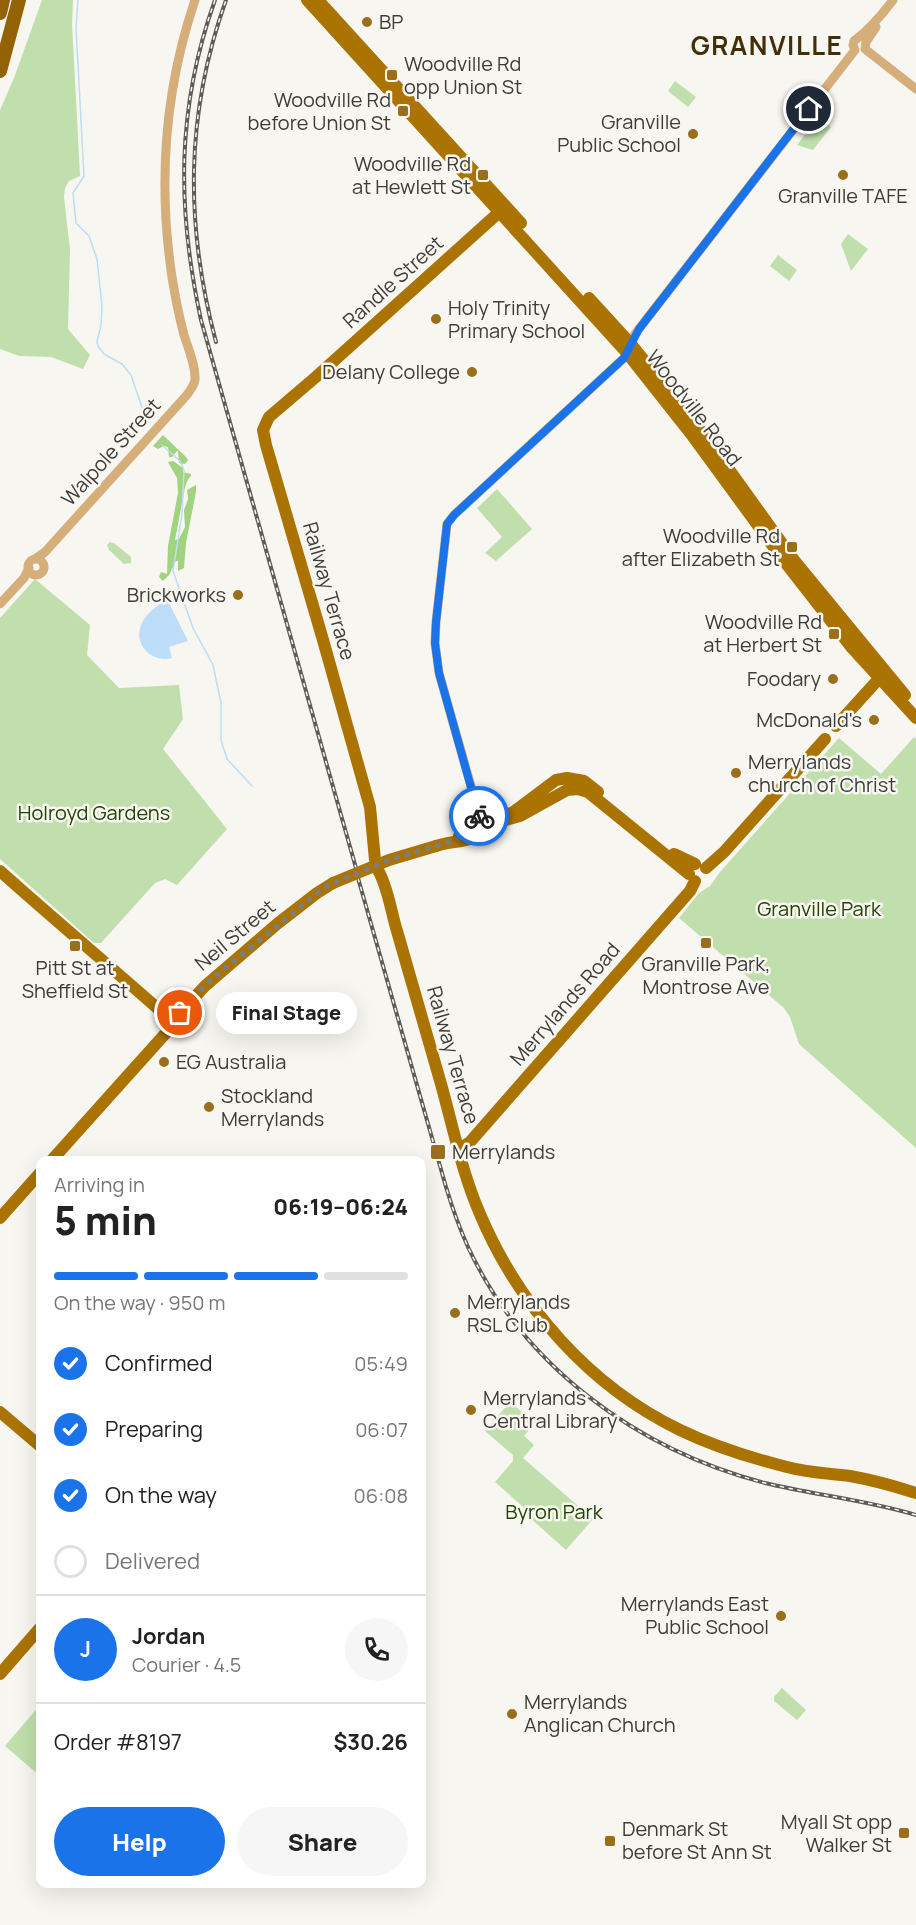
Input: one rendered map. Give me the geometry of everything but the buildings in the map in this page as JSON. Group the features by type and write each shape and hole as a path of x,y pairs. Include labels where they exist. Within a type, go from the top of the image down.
{"highway":[{"path":"0,13 3,0"},
{"path":"0,71 19,0"}],"main road":[{"name":"Woodville Road","path":"307,0 629,348 781,557 852,648 916,708"},
{"name":"Woodville Road","path":"318,0 502,209"},
{"name":"Randle Street","path":"306,385 502,209"},
{"name":"Railway Terrace","path":"306,385 269,417 263,430 264,438 370,807 377,865 467,1182 505,1268 529,1303 569,1349 612,1387 664,1421 700,1438 802,1471 882,1482 916,1492"},
{"name":"Woodville Road","path":"882,674 916,718"},
{"path":"837,726 882,674"},
{"name":"Merrylands Road","path":"459,1149 470,1142 690,891 696,872 746,828 825,739"},
{"name":"Neil Street","path":"55,1156 204,986 293,911 333,882 389,860 455,840 462,841 483,825 512,813 556,780 567,778 582,785 696,872"},
{"path":"0,872 83,946 97,962 172,1025"},
{"path":"0,1218 36,1178"},
{"path":"0,1412 36,1443"},
{"path":"0,1422 36,1453"},
{"path":"0,1674 36,1633"}],"street":[{"name":"Walpole Street","path":"0,604 31,571 38,574 42,571 44,565 39,560 45,552 186,396 194,383 195,373 172,277 165,180 167,133 173,87 195,0"},
{"path":"483,825 435,654 436,622 447,524 624,358 639,329 876,27 877,21 893,0"},
{"path":"862,45 916,89"}],"green space":[{"path":"42,0 73,0 72,23 80,176 69,181 64,197 70,250 68,329 90,355 83,369 51,357 19,356 0,349 0,110"},
{"path":"675,81 696,97 688,107 668,91"},
{"path":"818,117 831,127 813,150 797,145"},
{"path":"848,234 868,249 851,271 841,244"},
{"path":"778,255 797,270 789,281 770,266"},
{"path":"163,435 186,457 188,460 185,464 179,463 178,451 169,457 168,447 158,449 153,446"},
{"path":"173,461 183,468 183,472 191,474 185,487 175,540 179,539 185,527 184,510 188,499 187,490 196,485 196,492 186,543 184,568 178,571 178,561 176,561 163,581 159,577 161,572 167,574 168,546 178,493 177,478 168,462"},
{"path":"497,489 532,529 496,561 485,553 502,537 477,508"},
{"path":"110,542 131,557 131,563 124,564 109,550 107,545"},
{"name":"Holroyd Gardens","path":"35,579 90,625 87,655 119,688 179,685 183,719 163,749 227,829 177,885 165,879 155,883 101,943 94,943 0,859 0,618"},
{"name":"Granville Park","path":"914,737 916,739 916,1148 799,1044 790,1017 784,1008 679,918 699,893 710,886 839,738 881,774"},
{"name":"Byron Park","path":"510,1402 535,1423 524,1436 534,1445 523,1458 593,1519 566,1550 495,1482 513,1461 513,1455 485,1431"},
{"path":"782,1688 806,1710 797,1720 774,1701 774,1697"},
{"path":"36,1710 36,1773 5,1746"}],"water":[{"path":"167,599 188,641 169,647 172,658 165,659 146,651 142,646 139,633 146,617"}],"waterway":[{"path":"78,0 76,28 84,176 73,193 76,223 89,236 97,259 102,306 98,346 104,354 122,364 131,375 147,422"},
{"path":"162,445 180,461 184,470 182,514 173,571 193,628 213,665 221,703 221,740 227,759 252,786"}],"railway":[{"path":"215,0 202,40 187,120 184,159 185,199 193,279 201,320 356,868"},
{"path":"216,342 199,255 194,170 203,86 226,0"},
{"path":"358,878 456,1217 468,1247 492,1290 520,1330 553,1366 590,1398 630,1425 673,1449 718,1468 765,1483 878,1505 916,1515"}],"way so far":[{"path":"180,1013 204,986 325,887 389,860 455,840 475,824 479,816"}],"place":[{"name":"BP","path":"367,22"},
{"name":"Woodville Rd opp Union St","path":"392,75"},
{"name":"Woodville Rd before Union St","path":"403,111"},
{"name":"Granville Public School","path":"693,134"},
{"name":"Woodville Rd at Hewlett St","path":"483,175"},
{"name":"Granville TAFE","path":"843,175"},
{"name":"Holy Trinity Primary School","path":"436,319"},
{"name":"Delany College","path":"472,372"},
{"name":"Woodville Rd after Elizabeth St","path":"792,547"},
{"name":"Brickworks","path":"238,595"},
{"name":"Woodville Rd at Herbert St","path":"834,634"},
{"name":"Foodary","path":"833,679"},
{"name":"McDonald's","path":"874,720"},
{"name":"Merrylands church of Christ","path":"736,773"},
{"name":"Granville Park, Montrose Ave","path":"706,943"},
{"name":"Pitt St at Sheffield St","path":"75,946"},
{"name":"Final Stage","path":"180,1013"},
{"name":"EG Australia","path":"164,1062"},
{"name":"Stockland Merrylands","path":"209,1107"},
{"name":"Merrylands","path":"438,1152"},
{"name":"Merrylands RSL Club","path":"455,1313"},
{"name":"Merrylands Central Library","path":"471,1410"},
{"name":"Merrylands East Public School","path":"781,1616"},
{"name":"Merrylands Anglican Church","path":"512,1714"},
{"name":"Myall St opp Walker St","path":"904,1833"},
{"name":"Denmark St before St Ann St","path":"610,1841"}],"district":[{"name":"GRANVILLE","path":"767,46"}],"route":[{"path":"479,816 435,654 436,622 447,524 624,358 639,329 809,109"}]}
